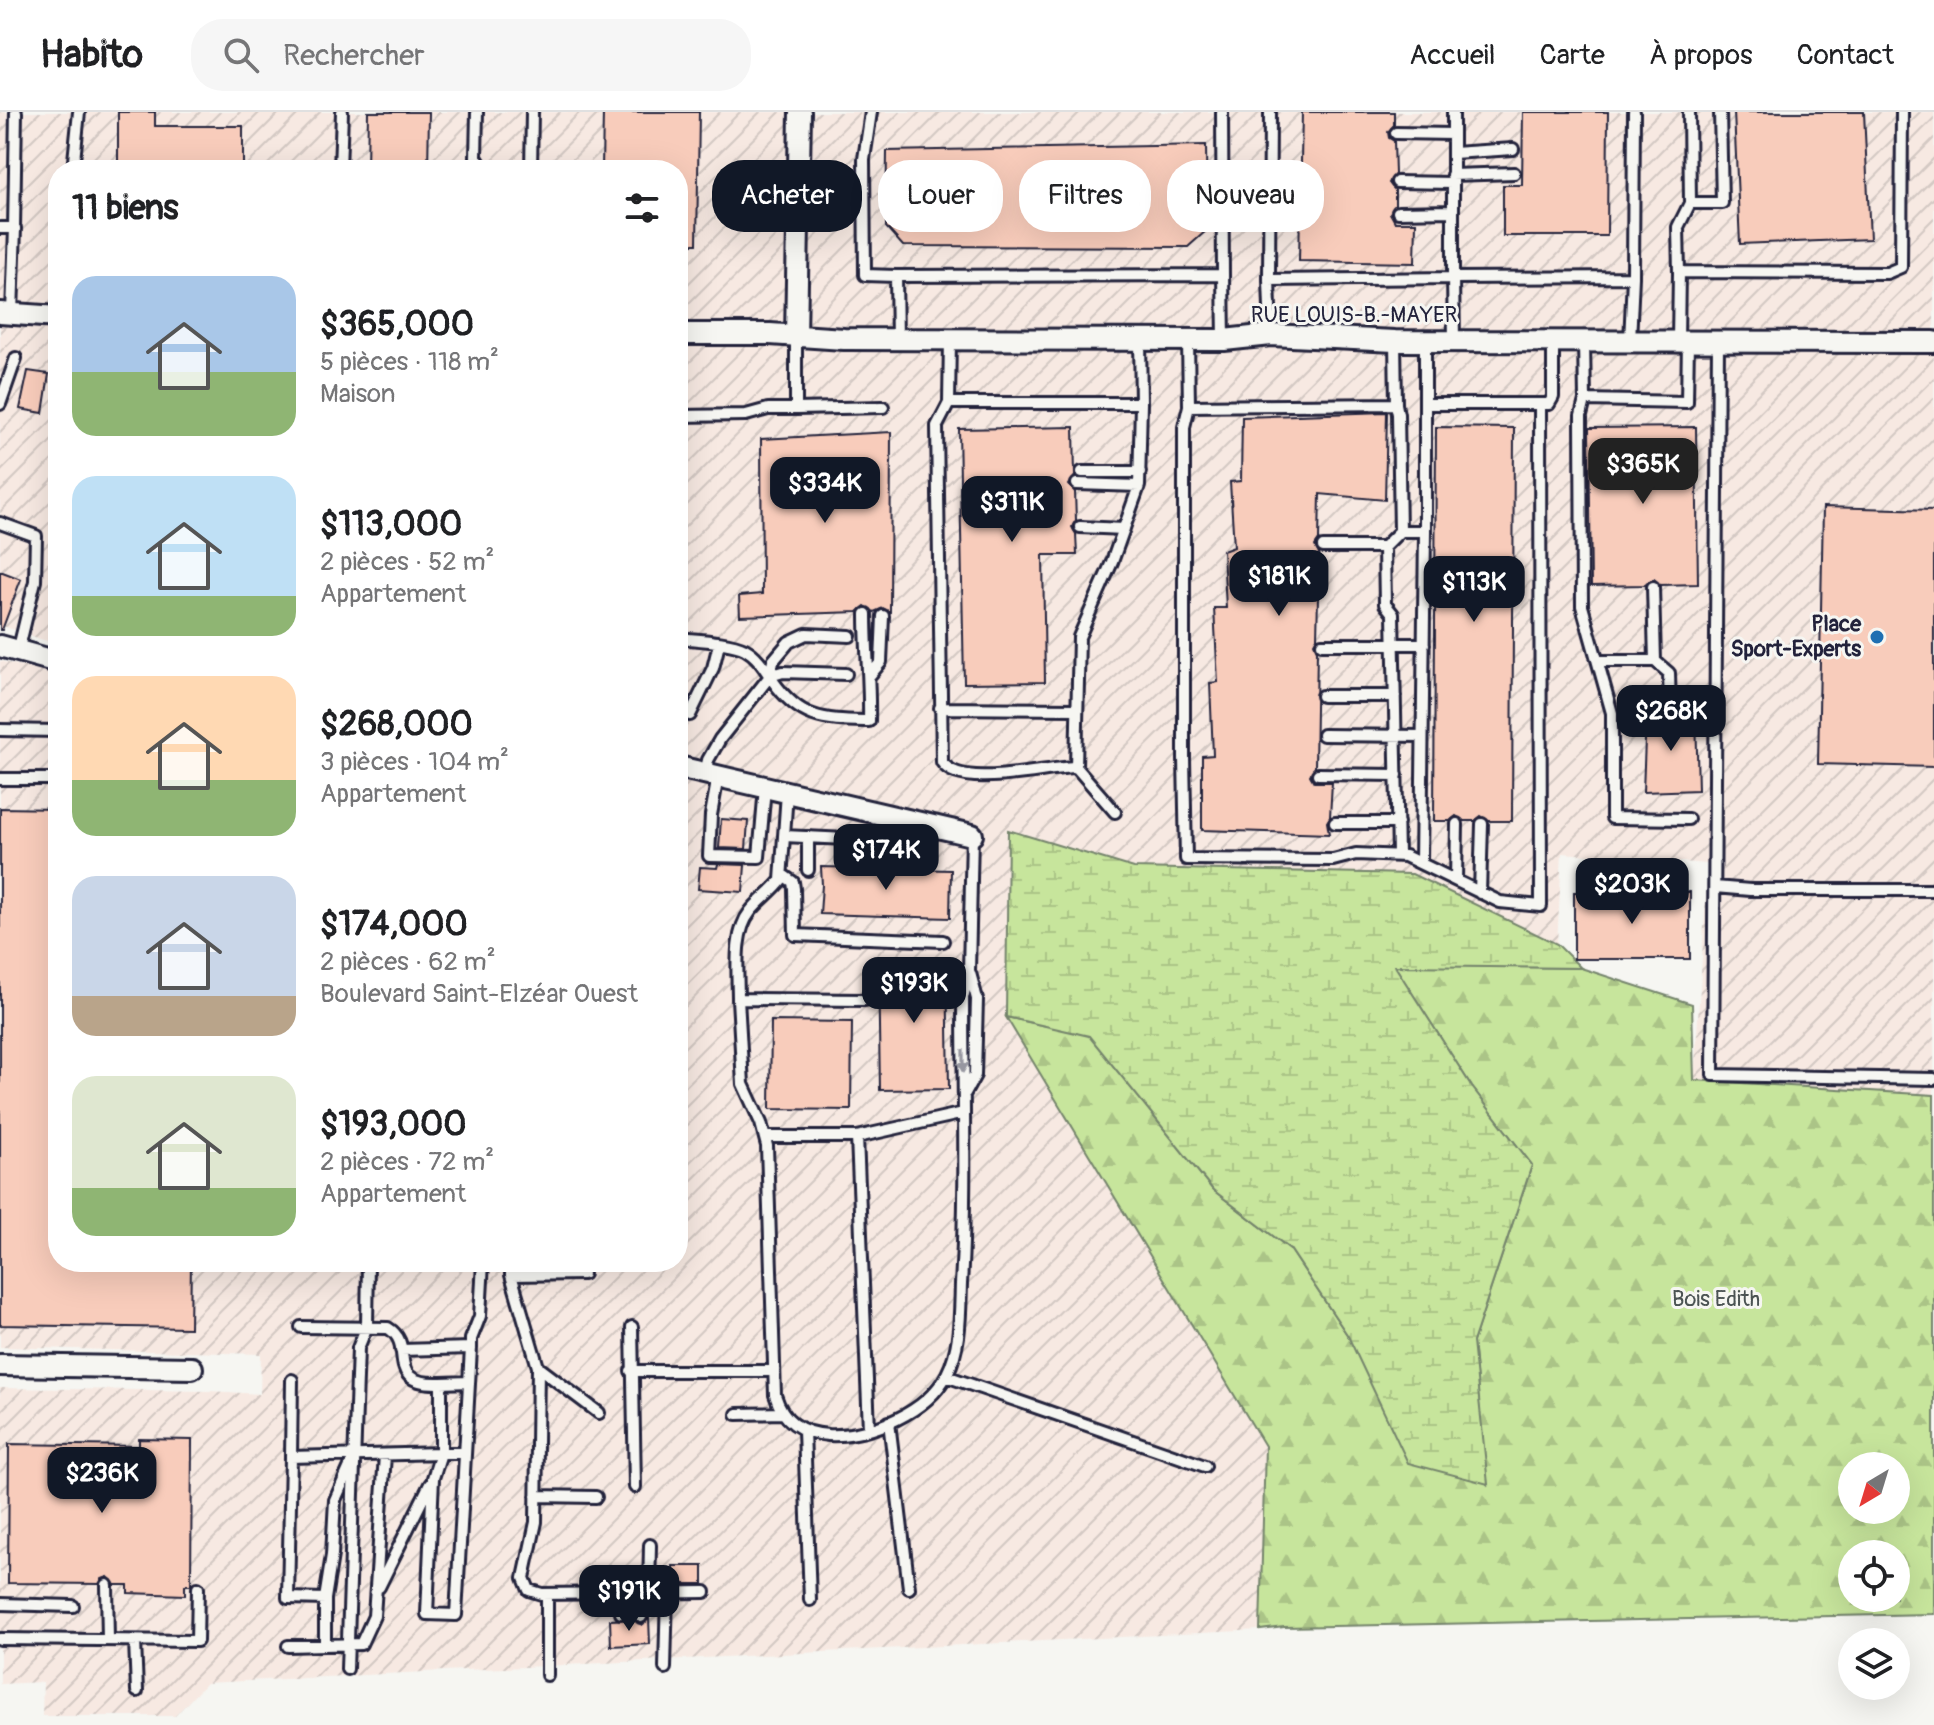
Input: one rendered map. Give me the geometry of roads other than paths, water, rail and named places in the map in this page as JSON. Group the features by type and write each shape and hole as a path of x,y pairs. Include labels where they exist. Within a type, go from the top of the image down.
{"street":[{"path":"796,337 800,112"},
{"path":"6,313 48,316"},
{"name":"RUE LOUIS-B.-MAYER","path":"688,334 897,340 1224,340 1271,335 1395,341 1934,342"},
{"path":"9,649 48,659"},
{"path":"688,769 972,835"},
{"path":"0,1365 192,1368"}],"lane":[{"path":"6,313 14,228 16,112"},
{"path":"74,160 79,112"},
{"path":"340,160 342,112"},
{"path":"477,112 478,160"},
{"path":"531,160 532,112"},
{"path":"871,112 864,159 865,275 1223,275"},
{"path":"1222,112 1224,340"},
{"path":"1270,112 1271,335"},
{"path":"1453,112 1451,211 1454,340"},
{"path":"1630,341 1634,112"},
{"path":"1585,400 1687,402 1678,227 1690,203 1689,112"},
{"path":"1690,203 1722,203 1720,112"},
{"path":"1679,272 1887,273 1901,267 1902,112"},
{"path":"1396,133 1452,134"},
{"path":"1453,153 1513,149"},
{"path":"1397,182 1514,173"},
{"path":"1398,212 1451,211"},
{"path":"0,228 14,228"},
{"path":"896,276 897,340"},
{"path":"1269,280 1633,277"},
{"path":"796,337 796,409"},
{"path":"950,339 949,403 937,426 941,756 947,769 971,775 1008,776 1076,767"},
{"path":"1115,812 1076,767 1079,637 1112,562 1139,486 1140,340"},
{"path":"1188,340 1189,406 1184,427 1186,859 1333,860 1356,854 1398,855 1509,904 1541,906 1540,406"},
{"path":"1395,341 1400,531"},
{"path":"1421,863 1425,341"},
{"path":"1425,404 1549,404 1553,397 1553,341"},
{"path":"1584,341 1585,400 1581,416 1582,606 1612,713 1612,818 1688,819"},
{"path":"1718,341 1713,1075 1934,1079"},
{"path":"0,404 16,358"},
{"path":"949,403 1141,403"},
{"path":"1189,406 1396,404"},
{"path":"688,416 746,415 768,409 883,407"},
{"path":"1082,472 1140,472"},
{"path":"1077,484 1139,486"},
{"path":"0,523 36,536 35,581 9,649"},
{"path":"1080,527 1124,529"},
{"path":"1323,547 1384,547 1400,531 1425,531"},
{"path":"1384,547 1385,604 1393,614 1398,855"},
{"path":"1653,587 1655,661"},
{"path":"688,639 743,648 758,658 783,695 802,712 829,720 869,721 866,614"},
{"path":"870,675 881,662 883,616"},
{"path":"765,787 759,857 709,856 711,774 708,760 720,739 770,676 773,661 789,642 806,634 850,636"},
{"path":"690,715 713,668 719,644"},
{"path":"1322,644 1424,644"},
{"path":"1598,661 1655,661 1669,673 1670,709"},
{"path":"770,676 783,672 846,674"},
{"path":"1322,696 1395,696"},
{"path":"940,708 1077,709"},
{"path":"0,730 48,731"},
{"path":"1323,735 1422,736"},
{"path":"1318,774 1397,775"},
{"path":"0,779 48,779"},
{"path":"787,792 783,875 777,886 749,913 743,926 738,999 743,1084 765,1137 775,1395 782,1413 804,1430 832,1435 889,1422 929,1398 946,1376 955,1351 964,1237 963,998 969,971 972,835"},
{"path":"1335,823 1398,823"},
{"path":"1456,880 1457,824"},
{"path":"1480,893 1482,824"},
{"path":"784,836 868,840"},
{"path":"808,837 808,870"},
{"path":"783,875 793,882 795,935 943,941"},
{"path":"1715,887 1750,890 1934,890"},
{"path":"738,999 865,1000"},
{"path":"765,1137 857,1137 964,1113"},
{"path":"857,1137 869,1429"},
{"path":"347,1669 358,1348 367,1326 368,1272"},
{"path":"433,1478 427,1614 456,1615 471,1339 480,1316 482,1272"},
{"path":"583,1274 511,1275 538,1367 536,1522 524,1578 529,1590 547,1594 705,1592"},
{"path":"301,1327 388,1328 394,1331 405,1372 412,1379 425,1384 469,1382"},
{"path":"632,1327 635,1487"},
{"path":"401,1350 471,1348"},
{"path":"538,1367 599,1413"},
{"path":"631,1371 773,1371"},
{"path":"946,1376 1205,1466"},
{"path":"292,1380 288,1598 325,1599"},
{"path":"376,1593 433,1478 441,1453 441,1383"},
{"path":"737,1414 782,1413"},
{"path":"889,1422 909,1588"},
{"path":"804,1430 810,1600"},
{"path":"291,1457 465,1453"},
{"path":"288,1646 361,1644 374,1616 385,1455"},
{"path":"325,1645 325,1599 332,1555 335,1500 355,1456"},
{"path":"536,1496 596,1497"},
{"path":"641,1617 650,1545"},
{"path":"107,1585 108,1640"},
{"path":"0,1639 197,1641 198,1588"},
{"path":"665,1668 667,1592"},
{"path":"621,1593 621,1613"},
{"path":"547,1594 547,1675"},
{"path":"0,1604 73,1606"},
{"path":"135,1641 137,1691"}],"place":[{"name":"Place Sport-Experts","path":"1877,637"}],"park label":[{"name":"Bois Edith","path":"1716,1299"}]}
